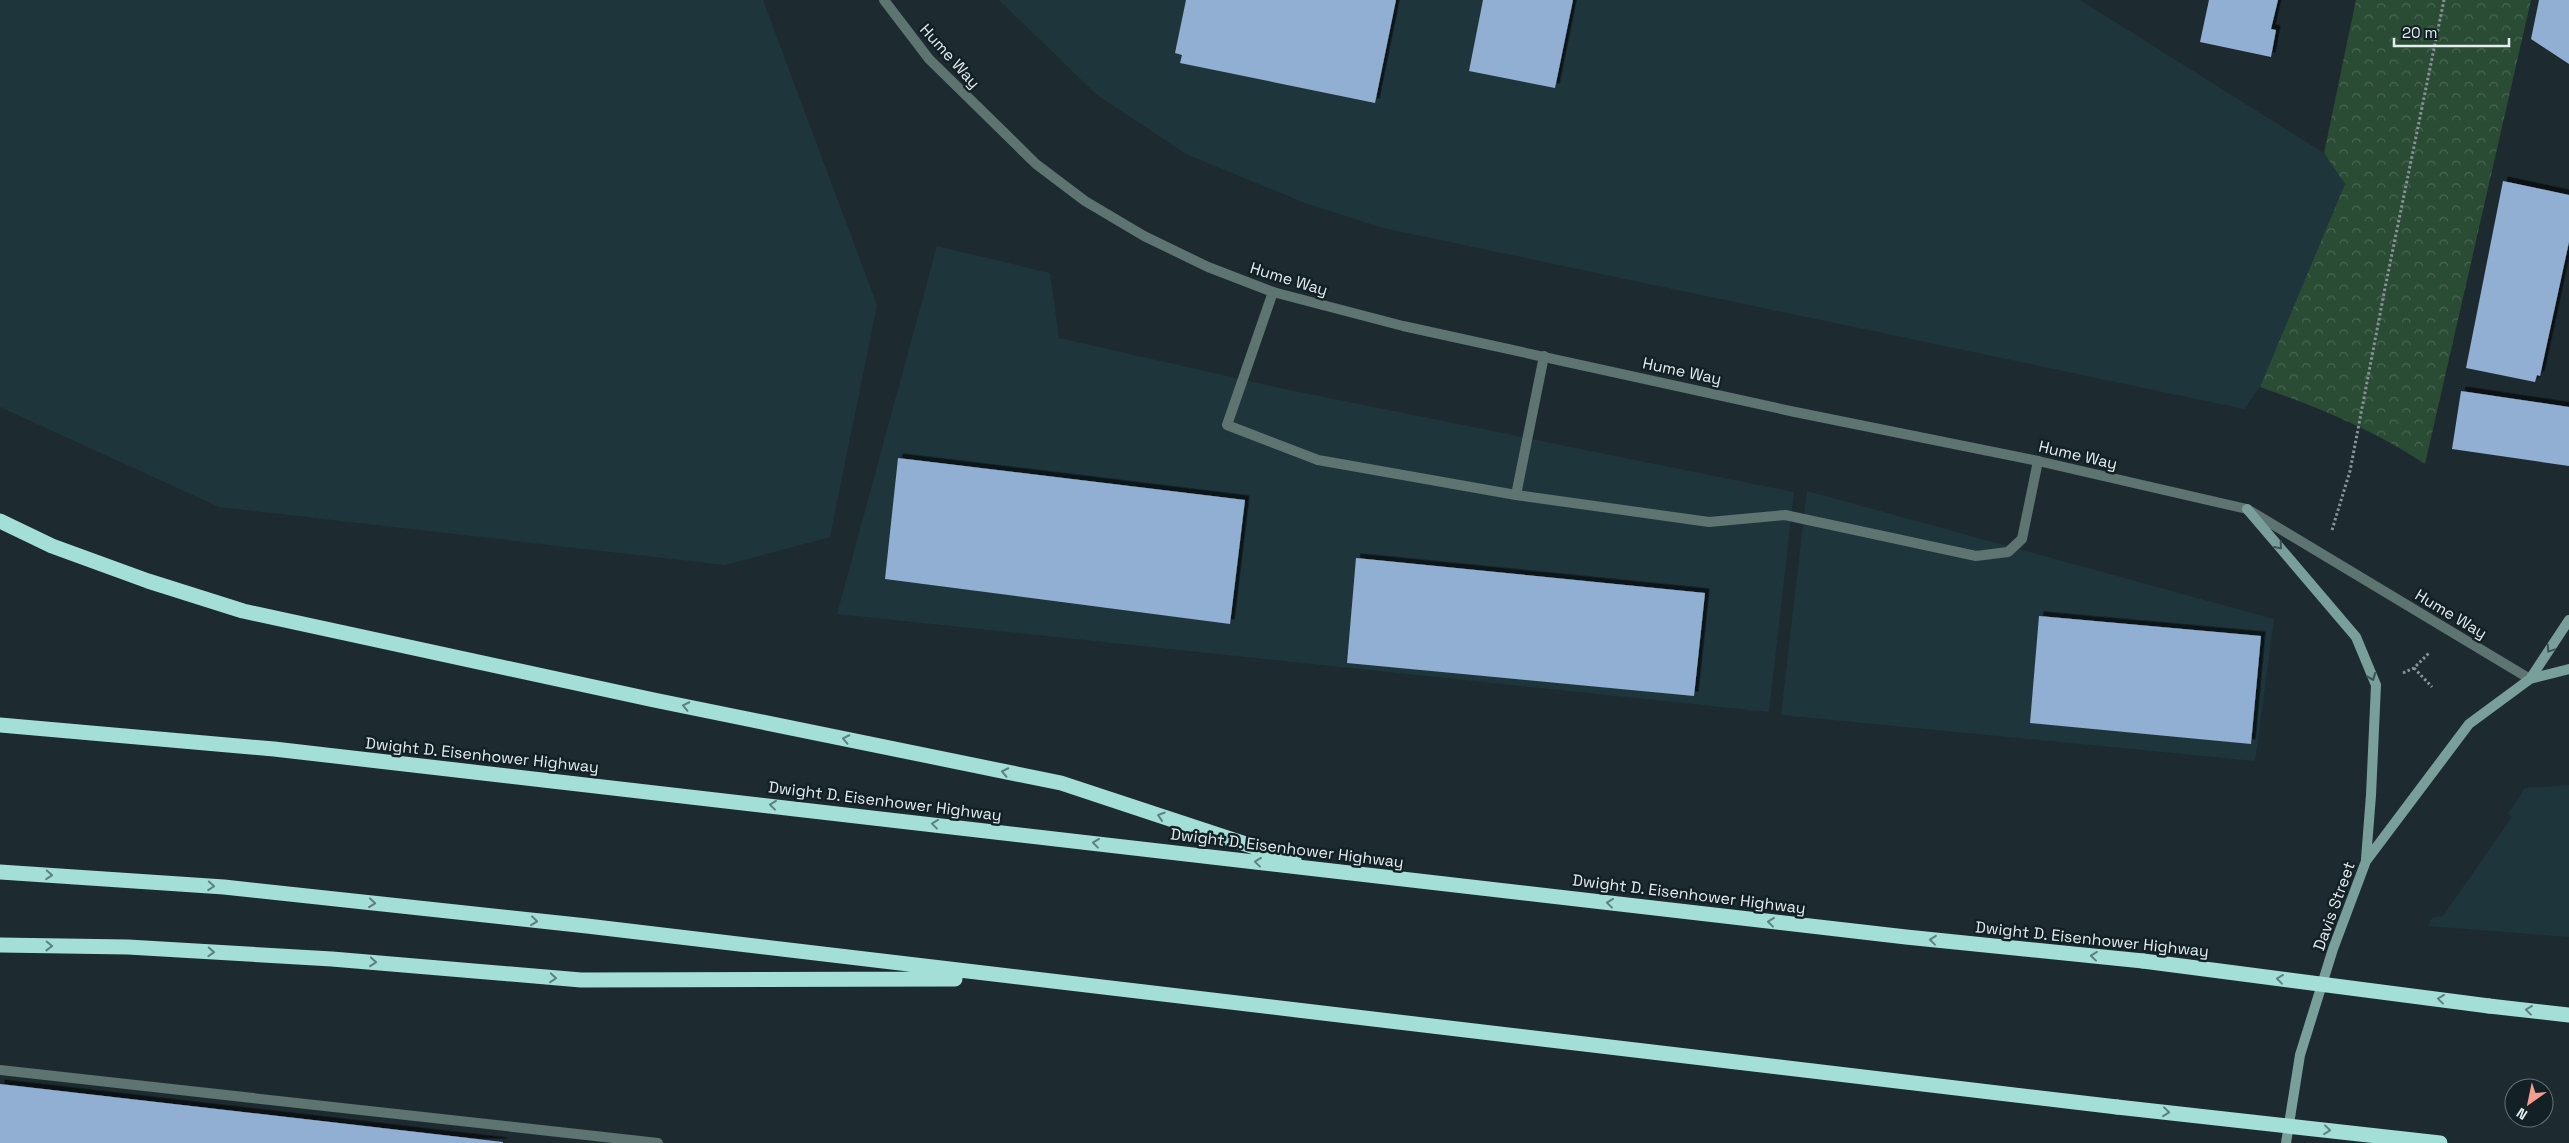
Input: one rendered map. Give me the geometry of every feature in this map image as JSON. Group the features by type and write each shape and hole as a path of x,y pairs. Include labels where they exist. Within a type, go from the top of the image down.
{"highway":[{"path":"0,521 52,546 139,578 243,611 644,698 1061,783 1324,870"},
{"name":"Dwight D. Eisenhower Highway","path":"0,725 274,749 1906,937 2143,961 2569,1015"},
{"path":"0,872 234,888 597,928 1019,979 2440,1143"},
{"path":"0,946 128,947 332,959 580,980 1019,979"}],"main road":[{"path":"2247,509 2356,637 2376,686 2366,861"},
{"name":"Davis Street","path":"2286,1143 2300,1056 2333,949 2366,861 2469,724 2530,679 2569,620"},
{"name":"Davis Street","path":"2530,679 2569,669"}],"street":[{"name":"Hume Way","path":"884,0 929,59 1036,164 1085,201 1144,236 1208,267 1273,292 1403,326 1795,412 2038,461 2247,509 2530,679"},
{"path":"1273,292 1228,425 1318,460 1516,495 1709,522 1785,515 1976,556 2008,552 2022,539 2038,461"},
{"path":"1516,495 1544,356"},
{"path":"0,1070 658,1143"}],"path":[{"path":"2324,556 2350,471 2444,0"},
{"path":"2402,673 2414,668 2430,652"},
{"path":"2414,668 2432,686"}],"shaded area":[{"path":"0,0 763,0 877,305 830,537 725,565 219,507 0,407"},
{"path":"999,0 2080,0 2324,153 2345,184 2260,387 2244,409 1383,228 1305,203 1186,154 1097,95"},
{"path":"937,246 1050,273 1059,338 1289,390 1794,492 1769,712 837,614"},
{"path":"1807,491 2274,619 2255,761 1781,715"},
{"path":"2569,785 2569,937 2428,926 2432,918 2443,916 2512,817 2508,814 2525,788"}],"green space":[{"path":"2356,0 2531,0 2425,464 2386,440 2345,420 2260,387 2345,184 2324,153"}],"building":[{"path":"1186,0 1396,0 1375,103 1180,63 1182,55 1175,53"},
{"path":"1483,0 1573,0 1555,88 1469,71"},
{"path":"2209,0 2278,0 2271,29 2276,30 2271,57 2200,42"},
{"path":"2539,0 2569,0 2569,64 2531,39"},
{"path":"2503,181 2569,195 2569,242 2540,376 2537,375 2535,382 2466,368"},
{"path":"2461,391 2569,407 2569,466 2452,449"},
{"path":"898,458 1245,500 1230,624 885,579"},
{"path":"1356,558 1705,593 1694,696 1347,663"},
{"path":"2039,616 2261,636 2251,744 2030,723"},
{"path":"0,1084 503,1142 503,1143 0,1143"}]}
